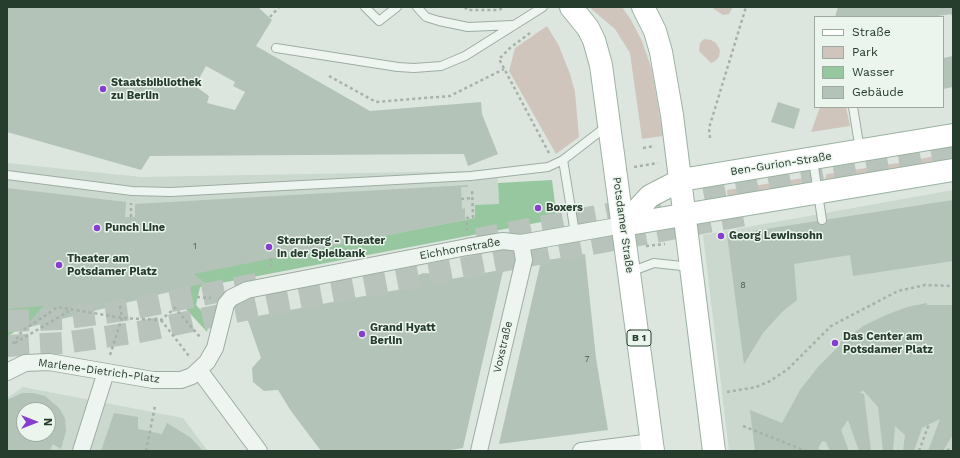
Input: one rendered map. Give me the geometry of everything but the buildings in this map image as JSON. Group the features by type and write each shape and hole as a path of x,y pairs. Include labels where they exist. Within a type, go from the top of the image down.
{"main road":[{"name":"Potsdamer Straße","path":"571,7 588,28 598,52 624,225 653,446"},
{"path":"644,7 655,32 664,66 685,214 714,451"},
{"name":"Ben-Gurion-Straße","path":"624,225 650,196 680,180 953,135"},
{"path":"685,214 953,170"},
{"name":"Eichhornstraße","path":"624,225 685,214"}],"street":[{"name":"Eichhornstraße","path":"236,295 258,287 503,241 521,243 624,225"},
{"name":"Voxstraße","path":"479,451 524,260 521,243"},
{"name":"Marlene-Dietrich-Platz","path":"7,372 20,364 29,362 49,362 108,365 162,381 181,380 198,370 207,362 215,348 226,304 236,295"},
{"path":"81,451 108,365"},
{"path":"198,370 259,451"},
{"path":"580,451 653,446"}],"lane":[{"path":"364,7 379,21 397,7"},
{"path":"417,7 426,17 439,22 468,27 514,25"},
{"path":"276,48 398,67 429,67 451,62 465,56 543,7"},
{"path":"853,108 860,151"},
{"path":"7,175 132,190 171,192 471,176 548,167 563,160 609,125"},
{"path":"813,159 822,220"},
{"path":"563,160 574,233"},
{"path":"630,272 654,263 691,267"}],"path":[{"path":"270,18 279,7"},
{"path":"465,7 467,10 499,10 504,7"},
{"path":"710,138 709,128 746,7"},
{"path":"535,29 510,48 499,60 554,164"},
{"path":"329,76 376,102 450,96 504,69"},
{"path":"643,148 657,146"},
{"path":"466,219 473,217 471,176"},
{"path":"461,199 472,198"},
{"path":"639,247 665,244"},
{"path":"723,393 756,387 770,381 788,368 831,326 898,291 925,286 953,286"},
{"path":"197,297 212,298"},
{"path":"108,365 122,318 120,306"},
{"path":"70,310 13,344 22,331 58,307 122,318 161,320 175,308 200,337"},
{"path":"161,320 184,350"},
{"path":"146,451 155,406"},
{"path":"919,451 929,424"},
{"path":"742,426 806,451"},
{"path":"941,451 953,449"}],"shaded area":[{"path":"7,163 141,177 472,171 497,168 499,204 475,218 7,309"},
{"name":"Das Center am Potsdamer Platz","path":"953,190 953,451 729,451 703,235"},
{"path":"23,387 183,418 208,451 7,451 7,398"}],"green space":[{"path":"589,7 622,7 631,20 642,41 652,70 663,136 642,139 630,53 615,29"},
{"path":"711,7 733,7 729,14 723,15"},
{"path":"547,26 559,46 570,74 575,92 579,137 556,154 509,71 515,48"},
{"path":"704,39 711,40 716,43 720,50 719,57 711,63 699,51 700,43"},
{"path":"820,108 846,108 850,126 811,132"},
{"path":"953,152 953,160 823,183 827,174 911,161"},
{"path":"810,177 807,186 728,198 727,190"}],"water":[{"path":"552,180 557,219 200,287 196,305 209,319 207,332 163,284 45,311 7,337 7,309 475,218 475,205 499,204 498,183"}],"tunnel":[{"path":"477,239 953,148"},
{"path":"7,346 64,343 139,332 269,305 750,214"},
{"path":"7,321 62,319 132,309 261,283"}],"place":[{"name":"Staatsbibliothek zu Berlin","path":"103,89"},
{"name":"Boxers","path":"538,208"},
{"name":"Punch Line","path":"97,228"},
{"name":"Georg Lewinsohn","path":"721,236"},
{"name":"Sternberg - Theater in der Spielbank","path":"269,247"},
{"name":"Theater am Potsdamer Platz","path":"59,265"},
{"name":"Grand Hyatt Berlin","path":"362,334"},
{"name":"Das Center am Potsdamer Platz","path":"835,343"}]}
